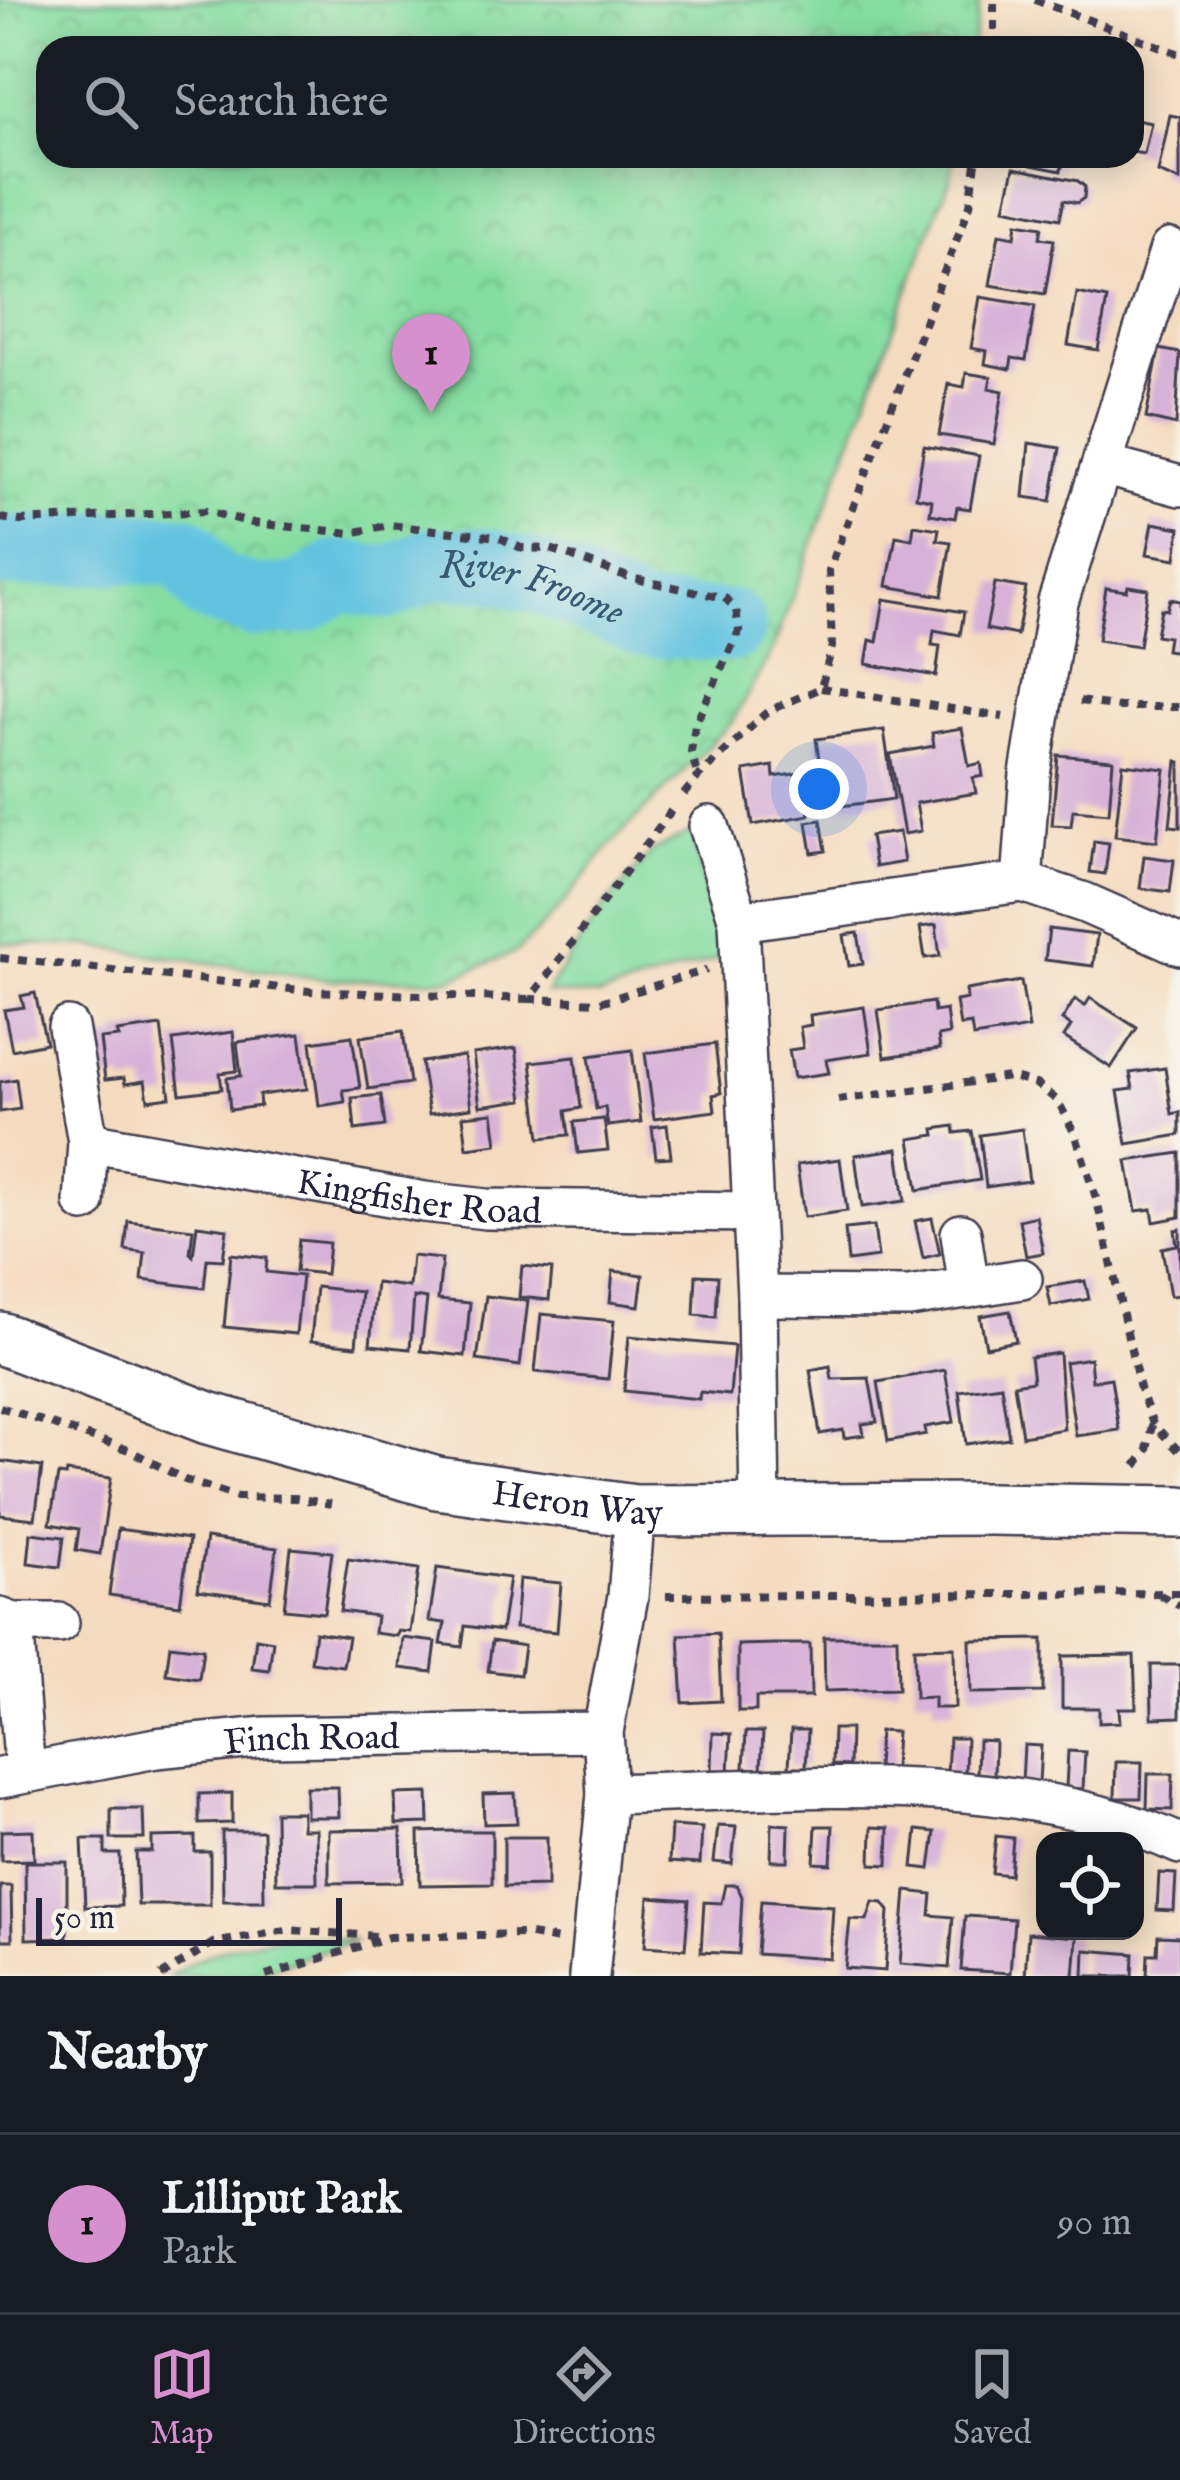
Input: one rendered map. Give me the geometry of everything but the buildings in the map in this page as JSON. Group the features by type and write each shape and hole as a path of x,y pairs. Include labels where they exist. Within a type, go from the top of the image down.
{"street":[{"path":"1022,882 1040,709 1058,602 1169,249"},
{"path":"1102,465 1180,486"},
{"path":"709,826 739,921 757,1296 760,1513"},
{"path":"739,921 1022,882 1085,903 1180,945"},
{"path":"68,1027 88,1142 83,1202"},
{"name":"Kingfisher Road","path":"88,1142 485,1209 753,1213"},
{"path":"961,1234 969,1288"},
{"path":"757,1296 909,1298 1022,1279"},
{"name":"Heron Way","path":"0,1338 208,1418 437,1483 634,1511 1180,1512"},
{"path":"591,1961 607,1794 604,1732 628,1596 634,1511"},
{"path":"6,1620 59,1623"},
{"name":"Finch Road","path":"6,1620 12,1775 156,1748 265,1737 604,1732"},
{"path":"607,1794 882,1788 1018,1799 1153,1832 1180,1844"}],"path":[{"path":"994,0 994,36"},
{"path":"1035,0 1132,36"},
{"path":"1144,41 1180,54"},
{"path":"821,688 832,647 829,570 970,205 975,168"},
{"path":"0,518 20,521 206,511 253,523 351,533 388,525 498,537 521,548 551,549 631,578 725,598 736,609 739,631 695,725 691,752 709,826"},
{"path":"530,998 698,777 768,711 821,688 1040,709 1180,707"},
{"path":"0,958 309,991 600,1002 740,961"},
{"path":"838,1100 1010,1077 1036,1084 1058,1101 1076,1136 1097,1201 1140,1389 1153,1424 1180,1452"},
{"path":"1132,1472 1147,1450 1153,1424"},
{"path":"1155,1593 1180,1606"},
{"path":"628,1596 1180,1593"},
{"path":"161,1976 213,1942 286,1930 389,1937 525,1934 591,1961"},
{"path":"266,1976 389,1937"}],"green space":[{"path":"0,0 980,0 974,36 36,36 36,168 952,168 772,651 732,722 609,846 556,913 516,952 449,979 331,980 89,946 0,943"},
{"path":"692,832 721,958 600,996 546,993 604,907 652,852"},
{"path":"287,1936 356,1940 246,1976 169,1976 225,1948"}],"waterway":[{"name":"River Froome","path":"0,552 123,547 185,552 210,587 256,602 302,598 339,576 390,583 431,564 485,564 547,580 643,621 730,626"}],"place":[{"name":"Lilliput Park","path":"431,413"}]}
